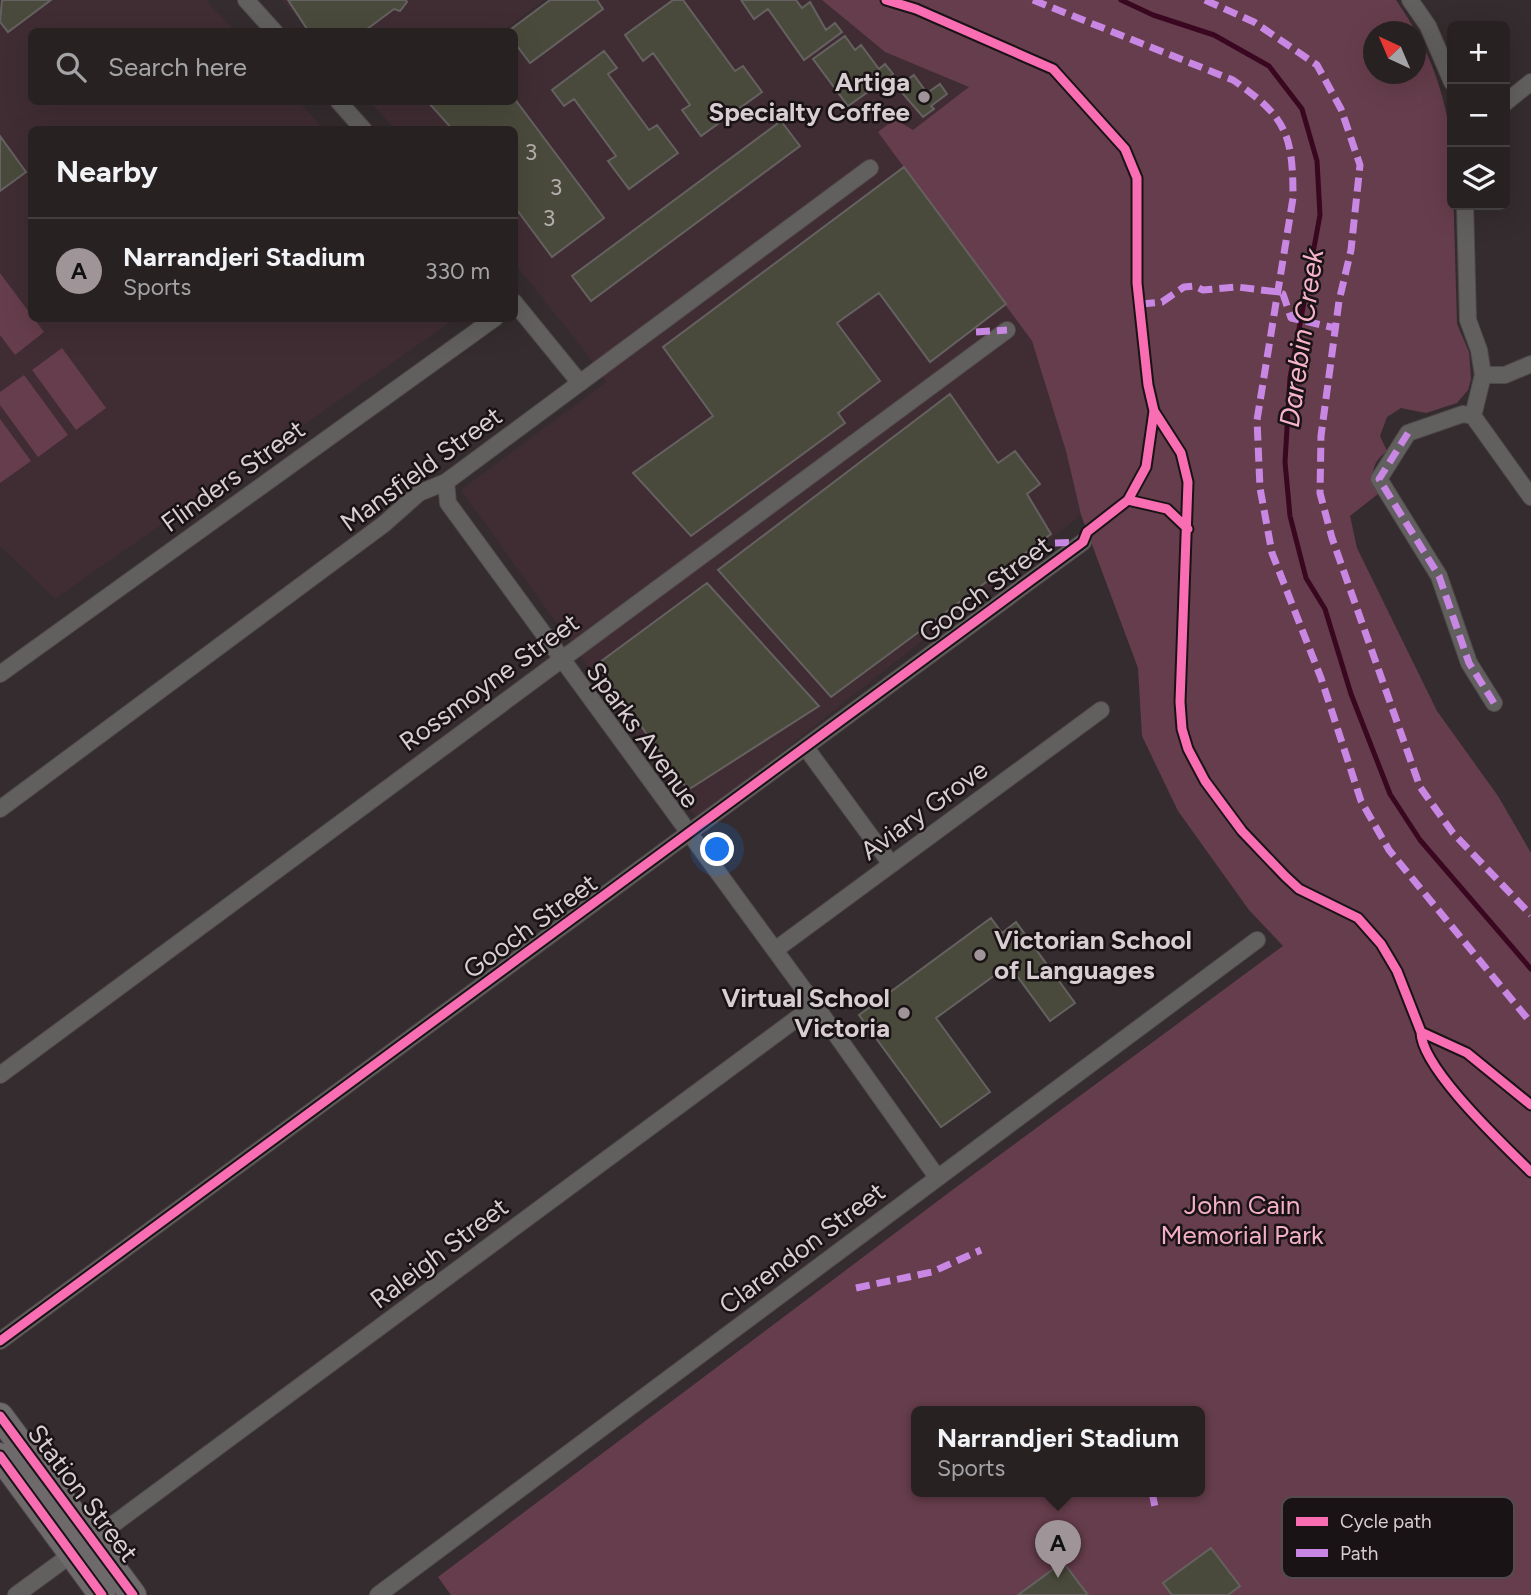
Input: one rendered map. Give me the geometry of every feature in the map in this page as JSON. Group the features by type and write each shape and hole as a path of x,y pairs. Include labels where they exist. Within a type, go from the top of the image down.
{"main road":[{"name":"Station Street","path":"0,1416 82,1547 102,1595"},
{"name":"Station Street","path":"0,1456 82,1547 133,1595"}],"street":[{"path":"246,0 271,28"},
{"path":"1410,0 1428,26 1447,70"},
{"path":"1510,89 1529,83"},
{"path":"1510,99 1529,83"},
{"path":"342,105 360,126"},
{"name":"Mansfield Street","path":"0,808 384,524 419,493 446,482 870,168"},
{"path":"1465,210 1468,320 1479,350 1483,375 1474,416"},
{"path":"518,308 580,383"},
{"name":"Flinders Street","path":"0,674 489,322"},
{"name":"Rossmoyne Street","path":"0,1075 1007,330"},
{"path":"1483,375 1505,375 1531,364"},
{"path":"1494,703 1469,663 1439,576 1379,480 1408,433 1463,414 1474,416 1531,497"},
{"name":"Sparks Avenue","path":"446,482 448,503 815,1005 937,1177"},
{"name":"Gooch Street","path":"0,1340 1083,542"},
{"name":"Aviary Grove","path":"775,950 1101,710"},
{"path":"806,748 891,864"},
{"name":"Clarendon Street","path":"378,1595 1257,940"},
{"name":"Raleigh Street","path":"16,1595 815,1005"}],"shaded area":[{"path":"0,0 206,0 232,28 28,28 28,105 302,105 321,126 28,126 28,322 451,322 55,599 0,546"},
{"path":"282,0 544,0 507,28 306,28"},
{"path":"549,0 822,0 885,52 970,87 913,130 1006,304 1032,341 1066,451 1081,515 697,819 461,490 606,382 518,268 518,126 392,126 373,105 518,105 518,28 510,28"}],"green space":[{"name":"John Cain Memorial Park","path":"822,0 1396,0 1409,21 1363,21 1363,84 1426,84 1426,51 1427,53 1447,119 1447,210 1454,210 1457,324 1469,352 1471,379 1468,390 1457,403 1426,413 1401,408 1387,417 1380,436 1387,451 1377,461 1374,470 1378,494 1350,516 1357,548 1437,711 1498,796 1531,853 1531,1595 451,1595 438,1577 955,1188 1283,946 1249,910 1178,811 1142,736 1138,668 1081,515 1066,451 1032,341 878,132 895,119 913,130 969,87 885,52"},
{"path":"0,273 28,311 28,322 37,322 44,332 15,355 0,335"},
{"path":"62,348 106,408 76,430 32,370"},
{"path":"24,375 68,435 38,457 0,405 0,392"},
{"path":"0,419 31,461 0,483"}],"building":[{"path":"2,0 51,0 8,32 0,22"},
{"path":"288,0 407,2 400,11 394,9 368,28 306,28"},
{"path":"550,0 597,0 603,9 530,63 518,47 518,28 512,28"},
{"path":"673,0 683,0 735,71 743,66 762,92 701,136 682,110 690,105 653,53 643,61 625,35"},
{"path":"741,0 796,0 802,8 810,2 826,30 835,23 842,32 804,60 768,9 754,19"},
{"path":"845,36 855,50 861,45 879,69 885,64 893,74 848,106 813,59"},
{"path":"604,51 617,68 608,74 649,130 657,125 678,153 629,189 608,161 616,156 574,99 564,106 552,90"},
{"name":"Artiga Specialty Coffee","path":"914,75 927,93 940,84 947,94 931,106 934,109 923,117 897,87"},
{"path":"518,103 604,218 552,257 518,211 518,126 449,126 431,105"},
{"path":"781,121 800,146 591,301 572,276"},
{"path":"0,136 26,172 0,191"},
{"path":"904,167 1006,304 930,362 879,293 837,323 880,381 838,413 845,423 691,536 633,473 713,416 663,347"},
{"path":"950,394 998,463 1015,451 1040,484 1027,494 1051,534 831,697 718,570"},
{"path":"707,583 819,706 688,790 596,665"},
{"path":"991,918 1002,933 1016,922 1075,1003 1050,1021 1009,965 936,1018 990,1092 941,1127 859,1015"},
{"path":"1211,1548 1240,1586 1228,1595 1172,1595 1163,1583"},
{"path":"1063,1562 1088,1595 1018,1595"}],"waterway":[{"name":"Darebin Creek","path":"1121,0 1153,15 1214,35 1269,66 1302,109 1317,161 1320,215 1290,378 1285,462 1290,516 1306,578 1325,609 1351,694 1390,794 1420,840 1531,969"}],"marked path":[{"path":"1033,0 1233,80 1265,105 1283,128 1291,157 1293,198 1257,420 1260,488 1272,553 1321,678 1361,801 1389,850 1531,1023"},
{"path":"1205,0 1254,22 1317,65 1341,109 1360,165 1351,250 1339,301 1321,436 1320,493 1332,538 1420,787 1453,833 1531,915"},
{"path":"1141,304 1162,302 1184,287 1194,286 1203,290 1237,287 1278,292 1283,294 1291,318 1335,328"},
{"path":"976,332 1007,330"},
{"path":"1408,433 1379,479 1439,576 1469,663 1494,703"},
{"path":"1055,543 1079,542"},
{"path":"856,1288 932,1272 981,1250"},
{"path":"1153,1497 1155,1507"}],"cycle path":[{"path":"886,0 916,9 1053,69 1125,149 1137,178 1137,283 1148,385 1154,411 1181,453 1188,482 1180,702 1182,729 1188,749 1205,781 1242,831 1285,876 1299,889 1358,918 1381,944 1397,971 1421,1032 1467,1053 1531,1105"},
{"path":"1128,500 1146,467 1154,411"},
{"path":"0,1341 1083,542 1087,532 1128,500 1167,509 1188,529"},
{"path":"1421,1032 1425,1047 1449,1085 1531,1172"},
{"path":"0,1416 133,1595"},
{"path":"0,1456 102,1595"}],"place":[{"name":"Artiga Specialty Coffee","path":"924,97"},
{"name":"Victorian School of Languages","path":"980,955"},
{"name":"Virtual School Victoria","path":"904,1013"},
{"name":"Narrandjeri Stadium","path":"1058,1578"}]}
